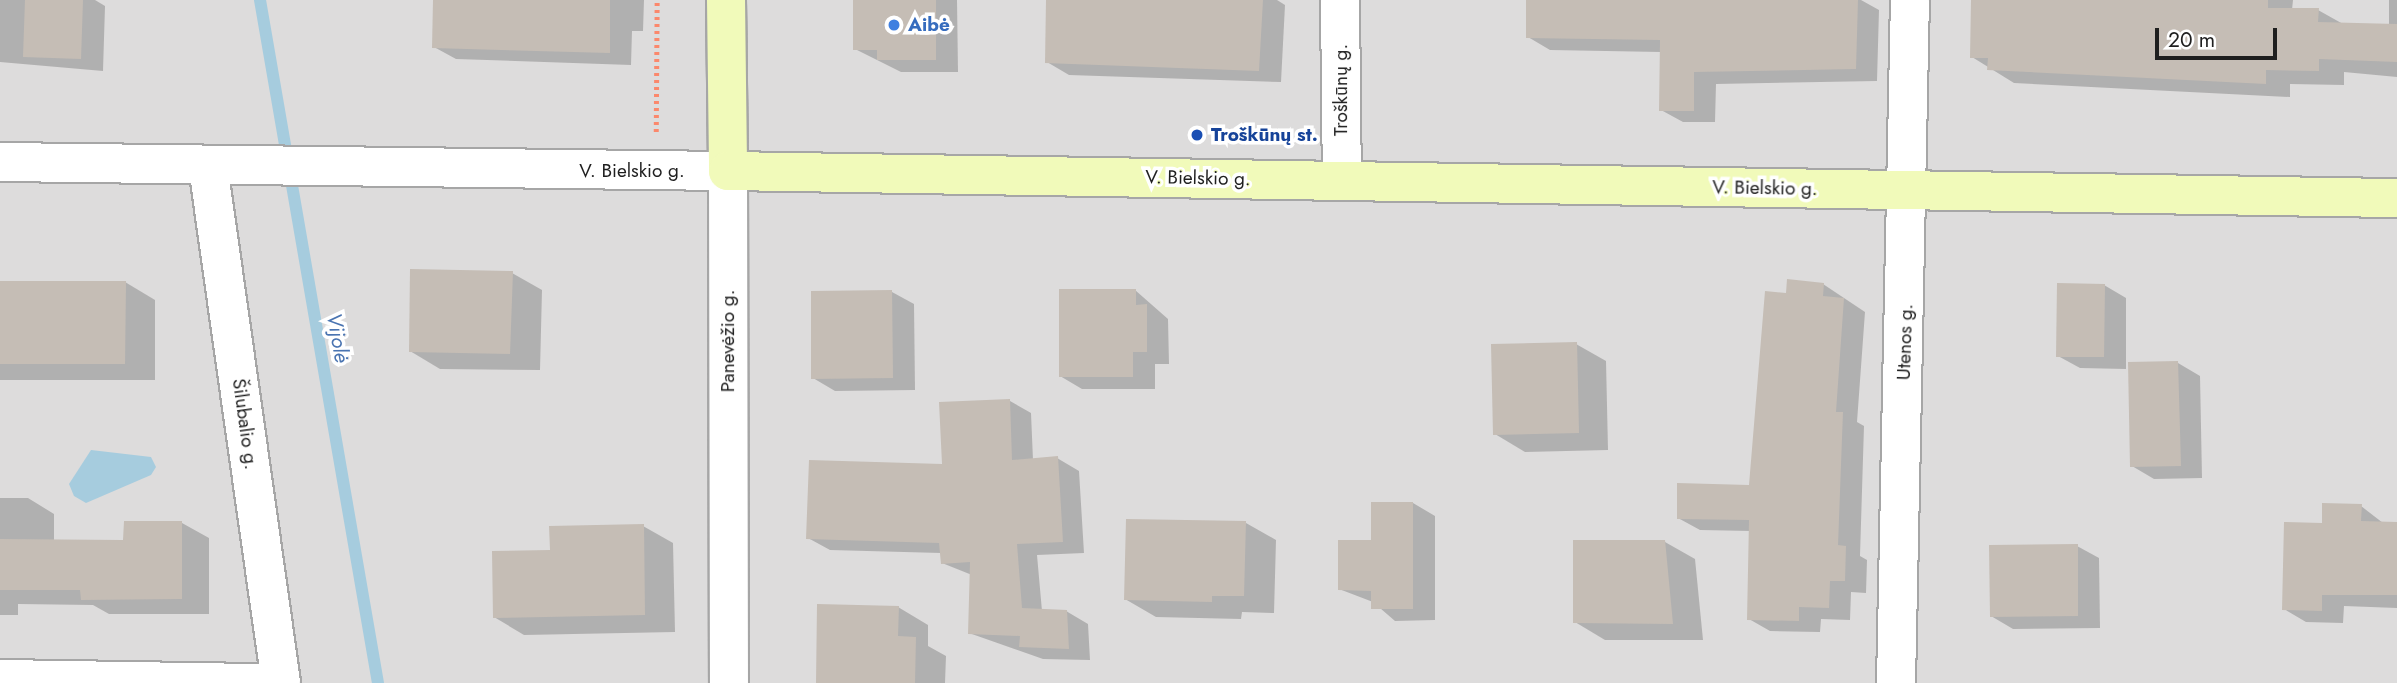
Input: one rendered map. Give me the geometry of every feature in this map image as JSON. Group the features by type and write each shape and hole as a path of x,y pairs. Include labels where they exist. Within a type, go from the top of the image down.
{"street":[{"name":"Panevėžio g.","path":"726,0 729,683"},
{"name":"Troškūnų g.","path":"1340,0 1342,181"},
{"name":"Utenos g.","path":"1896,683 1910,190 1910,0"},
{"name":"V. Bielskio g.","path":"0,162 2397,198"},
{"name":"Šilubalio g.","path":"208,166 281,683"},
{"path":"0,679 261,683"}],"path":[{"path":"656,172 657,0"}],"shaded area":[{"path":"0,0 2397,0 2397,683 0,683"}],"water":[{"path":"91,450 151,457 156,467 151,475 86,503 74,496 69,484"}],"building":[{"path":"25,0 83,0 81,59 23,57"},
{"path":"433,0 610,0 610,53 432,48"},
{"name":"Aibė","path":"853,0 936,0 936,60 877,60 877,50 853,50"},
{"path":"1046,0 1263,0 1259,71 1045,63"},
{"path":"1526,0 1858,0 1856,69 1694,72 1694,111 1659,111 1660,40 1526,38"},
{"path":"1971,0 2268,0 2268,8 2319,8 2318,22 2397,24 2397,62 2319,59 2319,71 2266,70 2266,84 1987,70 1988,58 1970,58"},
{"path":"410,269 513,271 510,354 409,352"},
{"path":"1787,279 1824,283 1823,296 1844,298 1836,412 1843,412 1838,545 1846,546 1845,581 1830,581 1829,608 1799,607 1799,621 1747,620 1749,520 1677,519 1677,483 1749,485 1765,291 1786,293"},
{"path":"0,281 126,281 125,364 0,364"},
{"path":"2057,283 2105,284 2104,357 2056,357"},
{"path":"1059,289 1136,289 1136,305 1147,304 1147,352 1133,352 1133,377 1059,377"},
{"path":"892,290 893,378 811,379 811,291"},
{"path":"1577,342 1579,433 1493,435 1491,344"},
{"path":"2178,361 2181,466 2130,467 2128,362"},
{"path":"1010,399 1012,460 1058,456 1063,542 1017,544 1022,608 1067,610 1069,649 1019,647 1020,636 968,634 970,562 941,564 939,543 806,539 809,460 942,464 939,402"},
{"path":"1371,502 1413,502 1413,609 1371,609 1371,591 1338,590 1338,540 1371,540"},
{"path":"2322,503 2362,504 2361,521 2397,522 2397,595 2322,595 2322,611 2282,610 2284,522 2322,523"},
{"path":"1126,519 1246,521 1244,596 1212,596 1212,602 1124,600"},
{"path":"124,521 182,521 182,599 81,600 80,590 0,590 0,539 123,540"},
{"path":"644,524 645,615 493,618 492,551 550,550 549,526"},
{"path":"1573,540 1665,540 1673,624 1573,623"},
{"path":"2078,544 2078,616 1990,617 1989,545"},
{"path":"817,604 899,606 898,636 916,637 915,683 816,683"}],"waterway":[{"name":"Vijolė","path":"260,0 378,683"}],"place":[{"name":"Aibė","path":"894,25"},
{"name":"Troškūnų st.","path":"1197,135"}]}
